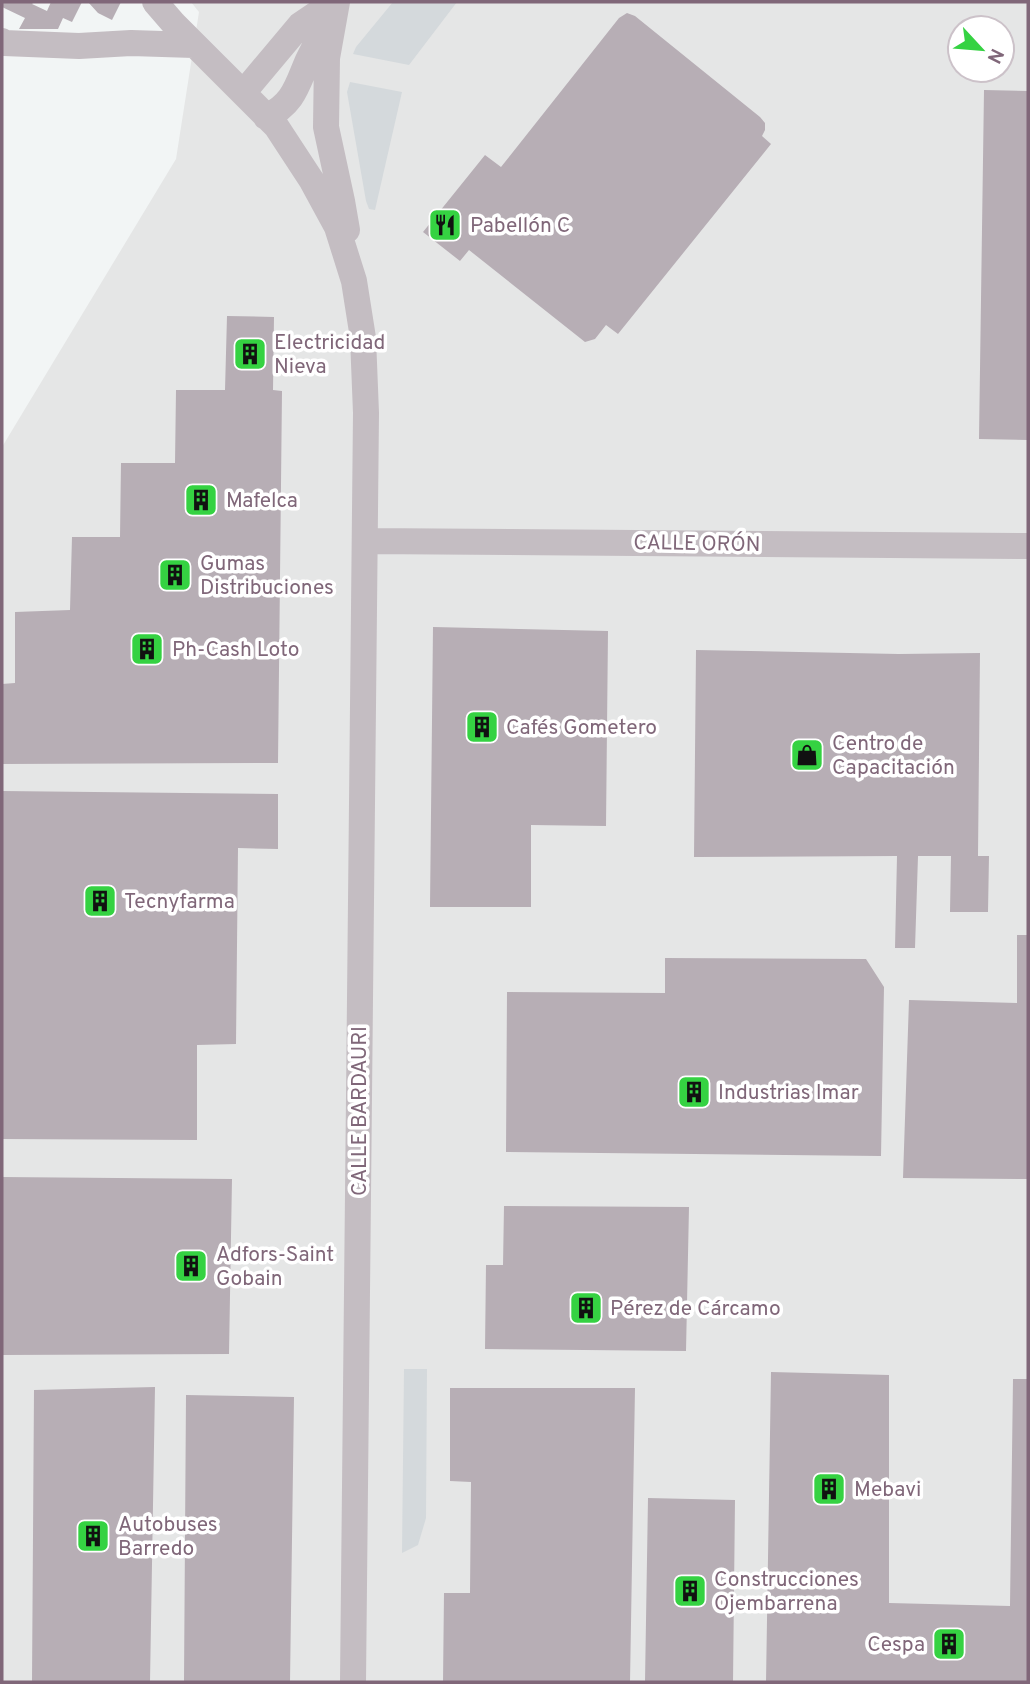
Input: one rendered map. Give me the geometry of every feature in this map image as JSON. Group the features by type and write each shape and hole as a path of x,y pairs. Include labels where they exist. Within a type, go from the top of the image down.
{"street":[{"path":"155,2 173,24 276,126 312,181 337,227 354,281"},
{"path":"243,93 300,25 336,2"},
{"path":"266,117 289,100 303,77 336,2"},
{"path":"336,2 327,58 326,127 342,201 354,281"},
{"path":"3,42 79,46 131,43 194,45"},
{"name":"CALLE BARDAURI","path":"353,1682 366,413 363,338 354,281"},
{"name":"CALLE ORÓN","path":"365,541 1028,546"}],"shaded area":[{"path":"191,2 1028,2 1028,1682 2,1682 2,447 176,159 199,12"},
{"path":"393,2 457,2 409,65 353,54 356,47"},
{"path":"350,82 402,92 375,210 369,209 366,201 347,92"},
{"path":"404,1369 427,1369 426,1518 418,1545 402,1553"}],"building":[{"path":"2,2 34,2 32,4 47,11 51,2 82,2 72,22 63,18 58,29 19,29 25,18 2,7"},
{"path":"88,2 121,2 112,20 98,13"},
{"path":"627,13 635,16 760,117 765,123 762,136 771,144 618,334 606,325 595,339 585,342 469,250 460,261 423,232 485,155 501,167 619,18"},
{"path":"984,90 1028,91 1028,440 979,439"},
{"path":"227,316 274,317 273,390 282,391 278,763 2,764 2,684 15,683 15,612 70,610 72,537 120,537 121,463 175,463 176,390 225,390"},
{"name":"Cafés Gometero","path":"433,627 608,631 606,826 531,825 531,907 430,907"},
{"path":"696,650 980,653 978,856 989,856 988,912 950,912 951,856 918,856 915,948 895,948 897,856 694,857"},
{"path":"2,791 278,794 278,849 238,848 236,1044 197,1045 197,1140 2,1139"},
{"path":"1017,935 1028,935 1028,1179 903,1178 909,1000 1017,1003"},
{"name":"Industrias Imar","path":"665,958 866,959 884,987 881,1156 506,1152 507,992 665,993"},
{"path":"2,1177 232,1179 229,1354 2,1355"},
{"name":"Pérez de Cárcamo","path":"504,1206 689,1207 686,1351 485,1349 486,1265 503,1265"},
{"name":"Mebavi","path":"771,1372 889,1375 889,1603 1010,1606 1013,1379 1028,1379 1028,1682 766,1682"},
{"name":"Autobuses Barredo","path":"155,1387 150,1682 32,1682 34,1390"},
{"path":"450,1388 635,1388 630,1682 443,1682 444,1593 470,1593 471,1482 450,1481"},
{"path":"186,1395 294,1397 290,1682 184,1682"},
{"name":"Construcciones Ojembarrena","path":"648,1498 735,1500 733,1682 645,1682"}],"place":[{"name":"Pabellón C","path":"445,225"},
{"name":"Electricidad Nieva","path":"250,354"},
{"name":"Mafelca","path":"201,500"},
{"name":"Gumas Distribuciones","path":"175,575"},
{"name":"Ph-Cash Loto","path":"147,649"},
{"name":"Cafés Gometero","path":"482,727"},
{"name":"Centro de Capacitación","path":"807,755"},
{"name":"Tecnyfarma","path":"100,901"},
{"name":"Industrias Imar","path":"694,1092"},
{"name":"Adfors-Saint Gobain","path":"191,1266"},
{"name":"Pérez de Cárcamo","path":"586,1308"},
{"name":"Mebavi","path":"829,1489"},
{"name":"Autobuses Barredo","path":"93,1536"},
{"name":"Construcciones Ojembarrena","path":"690,1591"},
{"name":"Cespa","path":"949,1644"}]}
